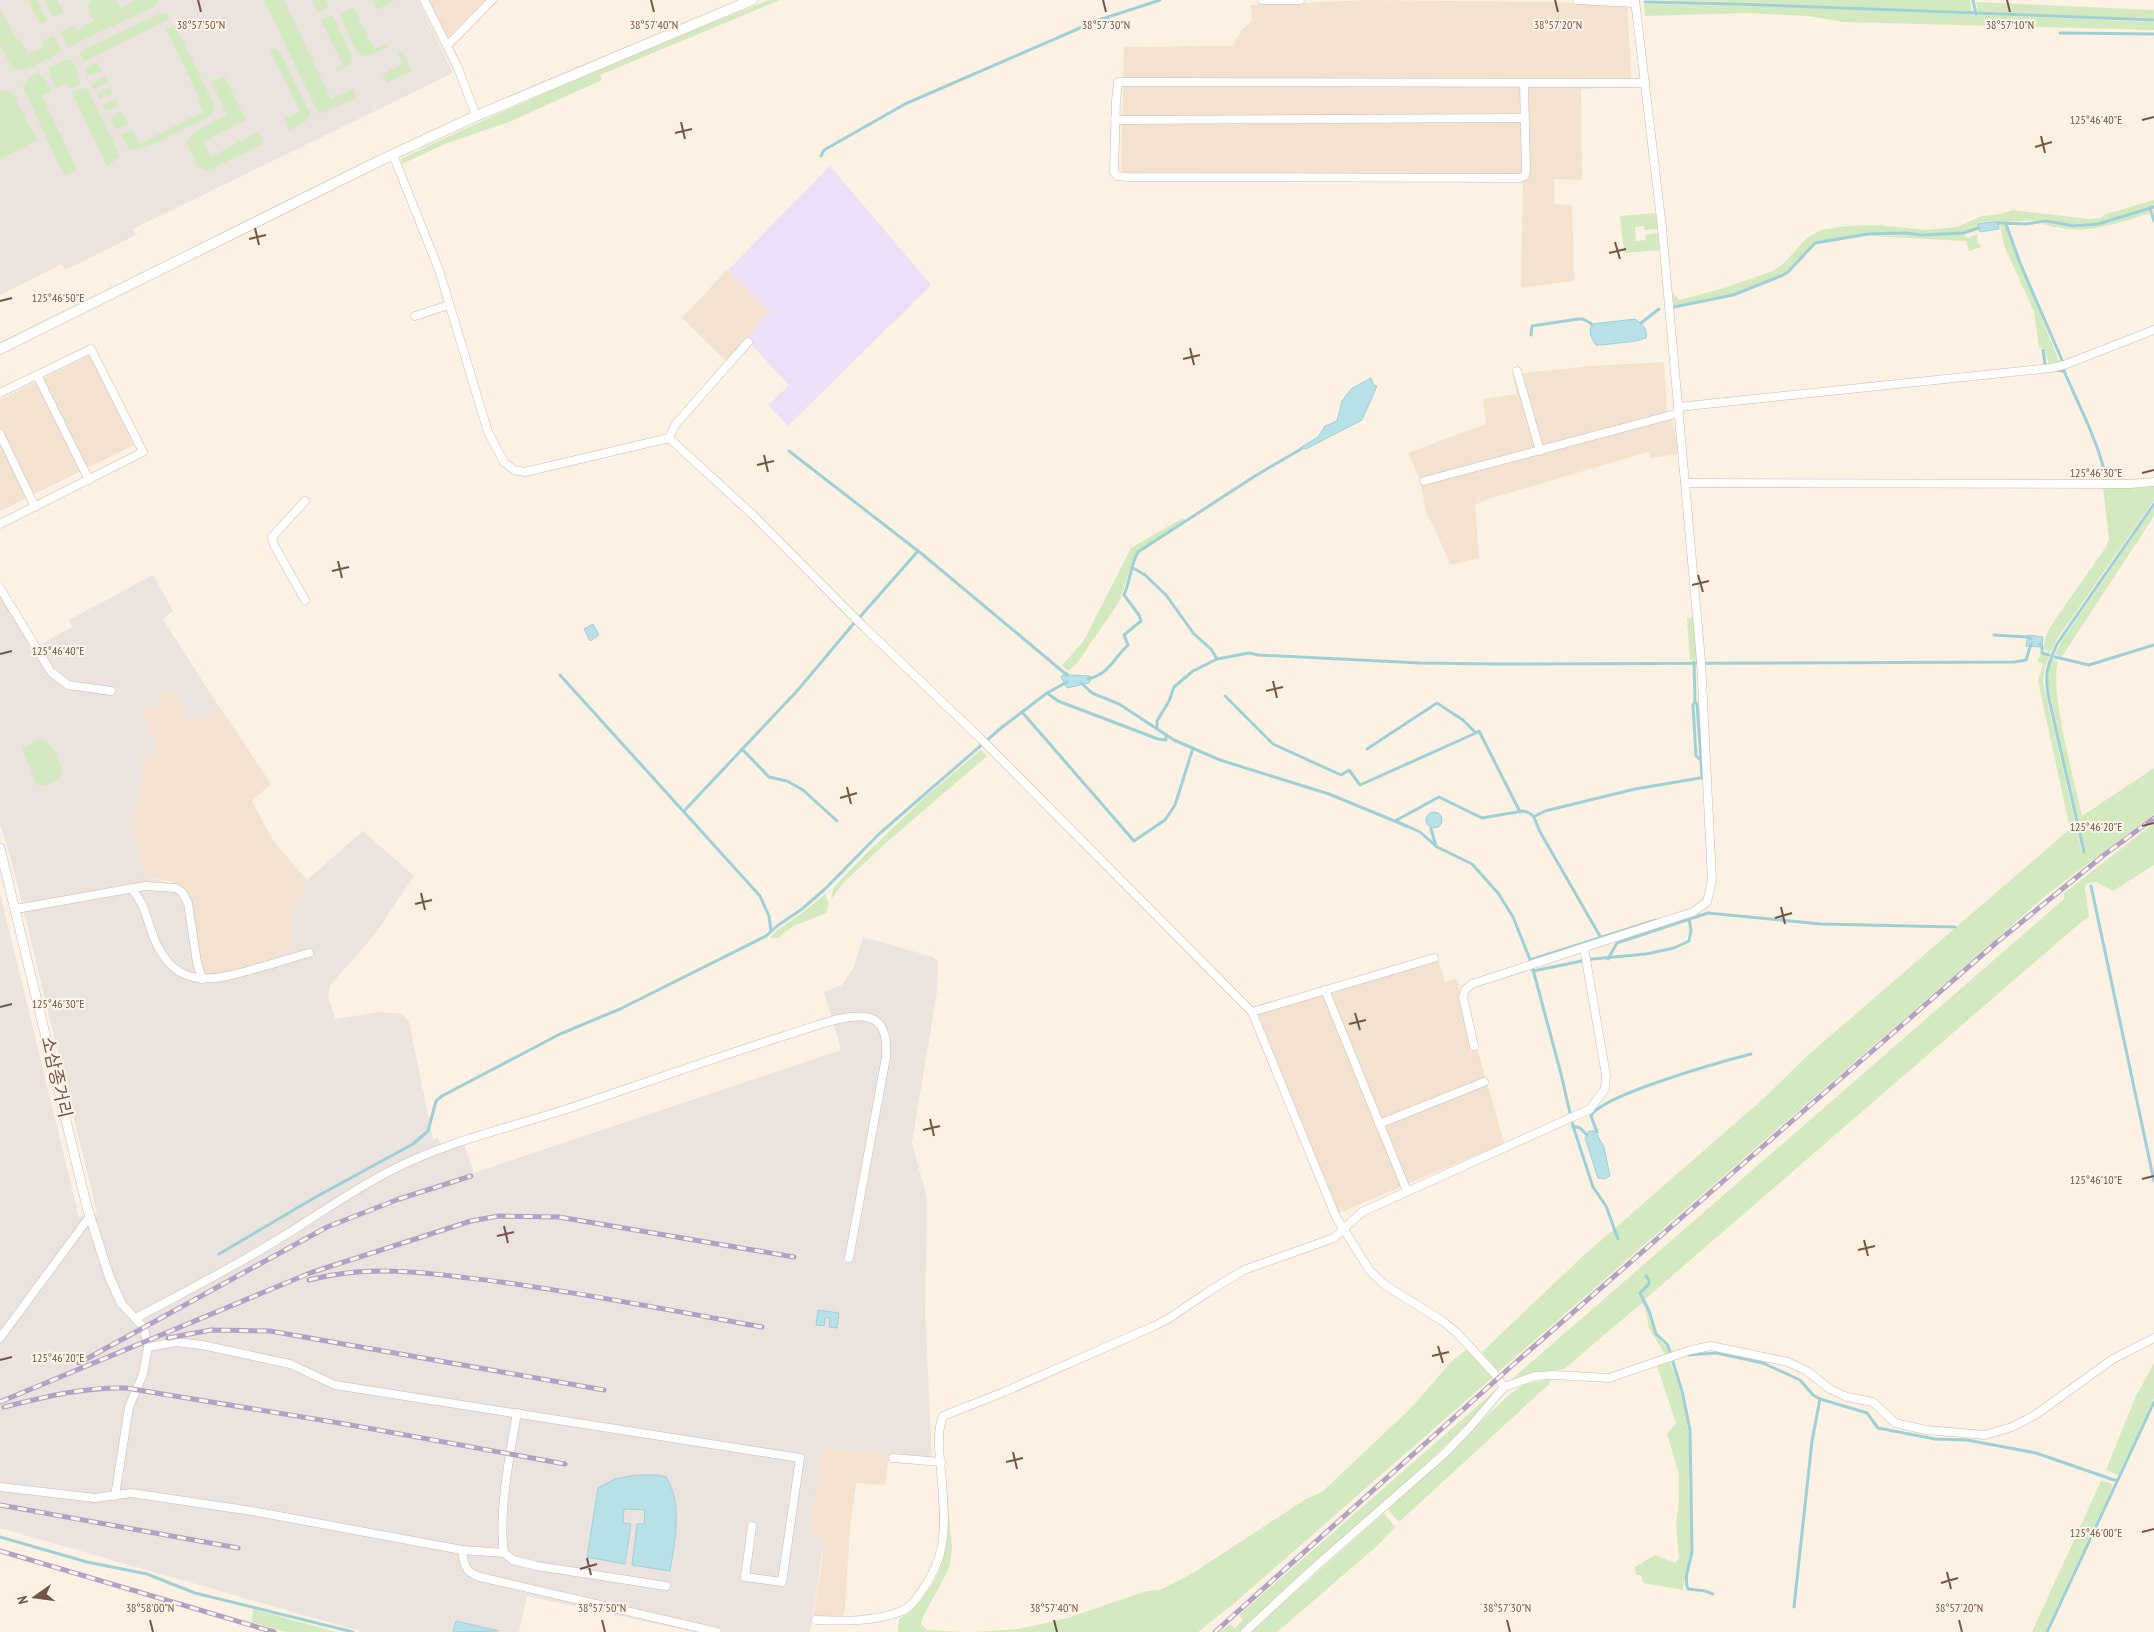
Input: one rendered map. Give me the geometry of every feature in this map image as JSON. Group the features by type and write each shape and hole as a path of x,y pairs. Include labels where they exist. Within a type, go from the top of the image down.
{"main road":[{"path":"0,350 393,155 476,116 752,0"}],"street":[{"path":"424,0 448,46 476,116"},
{"path":"448,46 492,0"},
{"path":"1262,0 1300,0"},
{"path":"1474,1046 1463,997 1465,990 1478,981 1693,912 1707,902 1712,880 1703,690 1685,483 1662,228 1635,2 1577,0"},
{"path":"1524,84 1525,176 1490,178 1117,176 1114,172 1118,82 1645,83"},
{"path":"1115,120 1525,118"},
{"path":"393,155 439,270 488,432 504,462 514,470 525,472 669,438"},
{"path":"414,316 449,304"},
{"path":"1424,481 1540,451 1678,410 2051,368 2064,365 2154,330"},
{"path":"669,438 674,424 748,342"},
{"path":"0,393 91,349 143,452 0,524"},
{"path":"1517,371 1540,451"},
{"path":"37,375 88,480"},
{"path":"0,434 35,507"},
{"path":"669,438 752,514 865,628 984,742 1153,910 1252,1012 1336,1217 1370,1271 1385,1285 1458,1333 1504,1387"},
{"path":"1685,483 2130,484 2154,482"},
{"path":"305,501 272,537 305,600"},
{"path":"0,588 52,672 68,684 111,692"},
{"name":"소삼종거리","path":"0,848 2,865 16,909 90,1216 109,1276 121,1303"},
{"path":"16,909 144,886 176,888 182,892 188,904 197,962 202,979"},
{"path":"131,888 141,899 156,945 169,964 184,973 202,979 218,979 309,953"},
{"path":"816,1620 846,1621 901,1612 913,1604 931,1578 942,1551 944,1513 940,1423 943,1416 1004,1392 1168,1320 1244,1270 1334,1238 1345,1229 1353,1218 1362,1212 1590,1109 1605,1089 1606,1075 1584,948"},
{"path":"1252,1012 1434,958"},
{"path":"1324,990 1407,1192"},
{"path":"136,1318 268,1245 350,1193 420,1157 463,1140 568,1108 738,1050 834,1021 858,1016 871,1018 880,1025 887,1038 886,1057 849,1258"},
{"path":"1379,1124 1484,1082"},
{"path":"0,1338 90,1216"},
{"path":"115,1496 129,1407 143,1374 148,1346 144,1328 121,1303"},
{"path":"1245,1632 1315,1567 1444,1454 1504,1387 1535,1376 1554,1375 1609,1378 1691,1350 1711,1346 1788,1362 1798,1366 1830,1389 1847,1397 1874,1402 1895,1423 1926,1430 1985,1434 2012,1427 2035,1415 2106,1364 2154,1338"},
{"path":"148,1346 177,1342 202,1345 290,1364 335,1385 800,1458 782,1582 745,1577 752,1526"},
{"path":"504,1554 501,1538 510,1454 517,1413"},
{"path":"893,1458 941,1462"},
{"path":"0,1487 95,1498 131,1493 252,1511 462,1550 504,1554 513,1560 537,1566 666,1586"},
{"path":"462,1550 466,1570 470,1574 718,1632"}],"shaded area":[{"path":"0,0 418,0 453,73 133,229 136,235 65,270 62,264 0,295"},
{"path":"428,0 485,0 448,37"},
{"path":"1367,0 1551,2 1627,5 1632,86 1581,89 1582,180 1554,179 1555,204 1572,205 1574,281 1521,288 1523,185 1519,175 1121,172 1124,47 1233,46 1241,31 1252,21 1251,5"},
{"path":"830,166 931,285 788,426 768,405 789,385 746,339 770,311 728,270"},
{"path":"727,270 771,311 726,361 682,318"},
{"path":"90,355 134,445 0,511 0,400"},
{"path":"1664,362 1667,409 1673,423 1679,454 1650,458 1648,452 1485,500 1475,505 1479,558 1451,565 1426,511 1420,480 1408,453 1486,424 1483,399 1517,394 1513,374 1592,366"},
{"path":"153,575 173,611 163,619 219,707 191,723 173,689 159,694 158,706 142,713 156,742 154,753 139,763 144,786 141,788 132,820 144,876 184,887 194,901 200,964 207,976 216,977 268,962 292,946 294,908 307,880 363,831 414,876 375,934 331,984 328,996 335,1019 381,1012 402,1014 409,1022 433,1139 438,1137 444,1151 464,1145 474,1173 841,1050 824,992 842,985 854,967 863,937 933,957 938,962 937,992 912,1143 927,1198 925,1312 932,1460 890,1456 890,1453 823,1448 808,1536 824,1539 810,1632 695,1632 527,1596 519,1632 363,1632 0,1528 0,893 79,1217 97,1213 11,859 0,824 0,594 31,650 72,627 69,620"},
{"path":"173,689 191,722 219,707 228,719 271,784 252,801 272,839 307,880 294,908 293,946 268,962 216,977 207,976 200,964 173,882 144,876 132,820 141,788 144,785 139,763 154,753 142,713 158,694"},
{"path":"1438,959 1445,982 1457,979 1471,1049 1477,1048 1504,1143 1339,1213 1258,1014"},
{"path":"823,1447 890,1453 885,1485 856,1483 850,1527 845,1609 842,1618 813,1617 823,1554 808,1536"}],"green space":[{"path":"28,0 37,0 47,21 40,24"},
{"path":"45,0 57,0 63,12 53,17"},
{"path":"90,0 116,0 120,8 136,0 159,0 155,6 68,47 61,32 75,25 78,30 94,21 87,5 91,3"},
{"path":"264,0 284,0 331,99 354,89 355,99 319,114"},
{"path":"312,0 326,0 328,8 318,13"},
{"path":"372,0 394,0 377,10"},
{"path":"769,0 780,0 600,75 602,80 509,122 447,143 402,164 401,159 537,96"},
{"path":"1645,0 1970,0 1972,12 1739,2"},
{"path":"1976,2 2154,10 2154,19 1978,12"},
{"path":"1644,4 1739,5 2154,22 2154,30 1843,22 1807,16 1745,13 1645,16"},
{"path":"0,7 17,40 20,39 28,54 45,46 42,41 54,36 62,51 31,67 19,70 13,69 0,45"},
{"path":"353,7 374,49 389,42 387,47 367,56 360,55 357,52 339,14"},
{"path":"161,13 166,13 169,19 83,62 80,54 83,50"},
{"path":"333,15 352,57 350,65 337,71 335,70 343,65 321,20"},
{"path":"174,26 214,105 214,111 209,116 181,131 145,147 130,150 120,135 132,130 140,144 204,112 198,101 200,99 166,29"},
{"path":"275,48 280,52 310,114 306,121 289,130 284,120 300,111 270,50"},
{"path":"402,51 412,71 387,83 382,75 403,64 398,53"},
{"path":"69,59 72,60 79,75 80,84 69,89 66,83 56,88 49,68"},
{"path":"97,62 102,71 87,76 85,68"},
{"path":"38,73 45,79 51,91 42,96 77,170 64,176 23,87 28,78"},
{"path":"105,76 108,83 93,89 92,83"},
{"path":"224,76 246,120 203,141 211,157 258,132 264,143 211,169 205,170 197,165 186,141 195,132 227,115 211,81"},
{"path":"110,87 113,94 99,99 97,93"},
{"path":"82,88 87,89 89,92 120,157 107,166 72,93"},
{"path":"8,90 13,94 37,140 0,159 0,91"},
{"path":"116,99 119,106 105,111 103,105"},
{"path":"122,111 128,124 118,129 114,128 111,120 112,117"},
{"path":"2154,200 2154,206 2098,223 2074,225 2045,220 1999,222 1998,220 1978,223 1978,227 1962,232 1869,233 1815,242 1794,265 1781,275 1732,294 1674,306 1673,293 1679,300 1724,288 1773,271 1783,264 1807,238 1821,230 1847,226 1877,225 1926,230 1957,227 1982,216 2001,214 2013,210 2090,219 2101,218 2106,214"},
{"path":"2149,210 2150,213 2097,228 2071,229 2057,228 2042,224 2076,228 2098,225"},
{"path":"1656,213 1658,229 1645,230 1644,226 1635,227 1636,241 1645,240 1645,235 1658,233 1660,250 1624,253 1620,216"},
{"path":"2000,225 2005,225 2060,364 2049,364 2044,348 2039,348 2034,312 2004,245"},
{"path":"1964,234 1968,238 1978,234 1977,242 1982,247 1969,251 1966,241 1870,236"},
{"path":"2154,484 2154,500 2057,639 2050,653 2043,649 2046,635 2052,624 2106,547 2109,539 2103,487"},
{"path":"2154,507 2154,516 2061,658 2055,654 2061,642"},
{"path":"1183,518 1185,520 1136,552 1119,602 1077,663 1068,671 1062,665 1083,642 1131,548"},
{"path":"1687,618 1693,618 1697,660 1690,660"},
{"path":"2041,654 2049,657 2045,667 2043,682 2082,853 2085,852 2047,682 2052,658 2058,662 2056,675 2060,714 2082,816 2154,768 2154,814 2050,892 1498,1372 1482,1352 1582,1257 1764,1098 1807,1056 2070,829 2038,681 2043,664 2037,661"},
{"path":"40,739 48,743 54,752 62,772 52,783 45,785 37,785 22,748"},
{"path":"981,750 987,756 888,841 842,884 830,901 834,887 869,851 924,798"},
{"path":"2154,823 2154,865 2113,891 2096,882 2086,884 2089,917 1643,1301 1654,1332 1670,1354 1666,1356 1649,1328 1645,1308 1642,1303 1564,1369 1534,1373 1512,1379 2064,899 2064,893"},
{"path":"825,894 829,904 826,913 793,926 778,938 770,938 776,931"},
{"path":"1467,1349 1494,1376 1231,1606 1198,1632 976,1632 1017,1629 1067,1618 1147,1591 1160,1590 1193,1573 1306,1499 1322,1492 1411,1408 1452,1361"},
{"path":"1670,1362 1684,1407 1690,1454 1691,1549 1683,1590 1643,1583 1641,1575 1636,1575 1635,1567 1655,1555 1675,1563 1679,1558 1676,1524 1679,1502 1679,1474 1667,1434 1676,1423 1657,1366"},
{"path":"2154,1363 2154,1398 2118,1475 2106,1470 2135,1398"},
{"path":"1551,1379 1548,1385 1399,1522 1388,1510 1511,1393 1525,1384"},
{"path":"1498,1388 1467,1426 1240,1632 1220,1632 1230,1624 1235,1628 1243,1620 1239,1615"},
{"path":"942,1437 952,1548 949,1568 921,1624 927,1630 962,1632 898,1632 899,1619 911,1611 933,1584 943,1559 946,1542 947,1507"},
{"path":"2101,1481 2110,1483 2113,1486 2045,1632 2032,1632"},
{"path":"1384,1513 1395,1527 1377,1546 1277,1632 1250,1632"},
{"path":"253,1609 336,1632 285,1632 252,1622"}],"water":[{"path":"1998,221 1999,229 1980,232 1978,224"},
{"path":"1635,319 1645,329 1646,338 1636,341 1596,345 1591,337 1590,329 1592,324"},
{"path":"1371,378 1374,385 1377,386 1362,420 1306,449 1300,448 1318,437 1325,426 1337,421 1342,401 1351,389"},
{"path":"593,624 599,635 590,641 584,629"},
{"path":"2028,635 2043,637 2042,647 2026,646"},
{"path":"1066,672 1070,675 1090,676 1091,680 1089,683 1067,688 1061,677"},
{"path":"1434,812 1440,814 1442,820 1440,826 1434,828 1428,826 1426,820 1428,814"},
{"path":"1589,1131 1595,1131 1604,1147 1610,1176 1605,1179 1598,1178 1585,1138"},
{"path":"818,1310 839,1313 837,1328 829,1327 830,1318 825,1318 824,1326 816,1325"},
{"path":"635,1475 666,1477 671,1487 676,1510 676,1522 670,1571 632,1565 637,1524 644,1524 645,1510 624,1509 623,1523 631,1524 625,1564 587,1557 598,1488 615,1479"},
{"path":"456,1621 499,1631 453,1632"}],"waterway":[{"path":"821,156 824,150 905,104 1096,21 1160,0"},
{"path":"1973,0 1976,14"},
{"path":"1645,2 2154,20"},
{"path":"2060,33 2154,34"},
{"path":"1998,223 2026,224 2045,221 2074,226 2098,224 2154,207"},
{"path":"2150,208 2154,221"},
{"path":"2006,224 2020,263 2065,367 2064,371"},
{"path":"1674,307 1733,295 1781,276 1788,272 1815,243 1868,234 1906,233 1921,235 1963,233 1979,228"},
{"path":"1641,323 1659,309"},
{"path":"1531,335 1532,326 1578,319 1583,319 1592,324"},
{"path":"2043,350 2045,364 2055,370 2064,371 2093,437 2106,478"},
{"path":"1088,679 1095,677 1111,665 1128,645 1124,635 1141,621 1139,615 1124,595 1138,552 1255,476 1301,449"},
{"path":"789,451 922,554 1067,675"},
{"path":"2084,852 2049,699 2047,671 2057,644 2154,504"},
{"path":"859,618 918,551"},
{"path":"1133,568 1145,575 1166,595 1194,634 1211,649 1217,659 1249,653 1420,663 1497,664 2014,662 2026,660 2031,644"},
{"path":"684,811 797,691 855,622"},
{"path":"1994,635 2028,637 2031,639"},
{"path":"2040,644 2042,653 2049,655"},
{"path":"2055,657 2089,665 2154,645"},
{"path":"1157,729 1157,721 1169,701 1174,687 1193,671 1217,659"},
{"path":"1694,662 1695,702 1693,705 1696,756 1701,760 1702,777"},
{"path":"560,675 760,896 769,916 771,931"},
{"path":"219,1254 314,1198 413,1144 428,1131 436,1101 442,1096 560,1034 620,1009 766,936 825,889 879,834 1001,728 1047,693 1067,682"},
{"path":"1081,683 1092,693 1119,704 1174,740 1220,760 1329,794 1409,827 1420,832 1437,847 1472,864 1498,893 1513,917 1531,962 1573,1126 1593,1187 1606,1206 1618,1239"},
{"path":"1047,693 1058,701 1158,739 1166,740 1166,737"},
{"path":"1225,696 1273,744 1341,775 1349,770 1360,785 1476,733"},
{"path":"1695,702 1697,704 1701,759"},
{"path":"1367,749 1437,703 1463,720 1476,733 1479,731 1520,812"},
{"path":"1022,712 1134,841 1165,820 1175,805 1193,748"},
{"path":"742,749 769,777 787,781 803,790 837,821"},
{"path":"1535,816 1545,811 1635,789 1706,777"},
{"path":"1395,821 1439,797 1482,818 1523,811 1530,813 1601,938"},
{"path":"1431,829 1436,846"},
{"path":"2091,886 2154,1181"},
{"path":"1608,959 1617,943 1708,913 1821,924 1955,927"},
{"path":"1533,971 1592,959 1646,954 1674,948 1689,941 1691,930 1689,919"},
{"path":"1530,960 1656,920"},
{"path":"1597,1132 1591,1116 1616,1098 1665,1080 1751,1054"},
{"path":"1573,1126 1580,1128 1587,1135"},
{"path":"1646,1276 1649,1284 1640,1293 1649,1311 1656,1334 1667,1344 1671,1354"},
{"path":"1689,1355 1716,1353 1763,1363 1800,1380 1813,1395 1820,1399 1867,1413 1878,1428 1935,1439 1967,1440 2036,1453 2117,1481"},
{"path":"1672,1359 1682,1391 1690,1430 1692,1550 1687,1584 1688,1589 1713,1594"},
{"path":"1794,1607 1812,1441 1820,1399"},
{"path":"2047,1632 2154,1402"},
{"path":"0,1537 87,1562 147,1574 195,1593 353,1632"}],"railway":[{"path":"1215,1632 1515,1363 1997,942 2104,855 2154,818"},
{"path":"79,1363 327,1227 399,1199 471,1176"},
{"path":"0,1402 310,1273 471,1221 499,1216 559,1217 794,1257"},
{"path":"309,1280 357,1272 429,1273 566,1292 762,1327"},
{"path":"168,1338 211,1330 270,1331 604,1390"},
{"path":"4,1407 79,1391 126,1388 345,1424 565,1464"},
{"path":"0,1505 238,1548"},
{"path":"0,1551 274,1632"}]}
